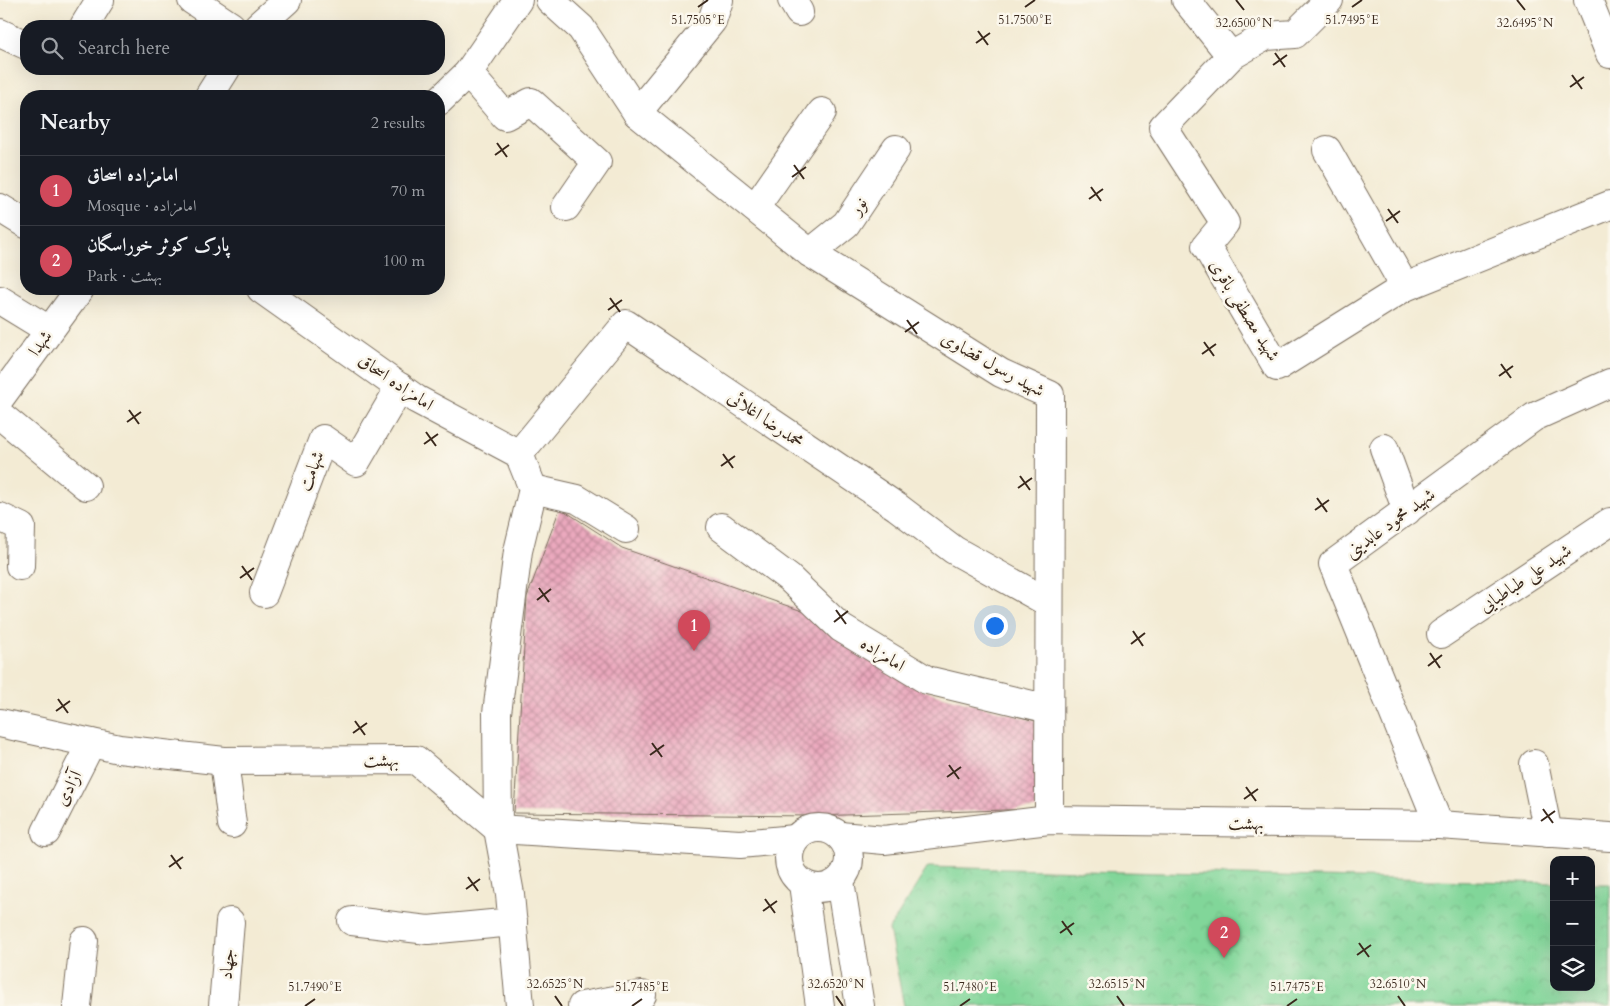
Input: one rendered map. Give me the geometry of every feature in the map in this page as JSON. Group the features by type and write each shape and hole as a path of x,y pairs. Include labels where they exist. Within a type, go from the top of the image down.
{"street":[{"path":"88,20 100,0"},
{"path":"192,0 221,20"},
{"path":"265,20 287,0"},
{"path":"445,95 468,73 518,0"},
{"name":"شهید رسول قضاوی","path":"550,0 581,28 637,113 810,253 1001,373 1050,395 1048,820"},
{"path":"637,113 712,21 719,0"},
{"path":"1186,0 1231,56"},
{"name":"شهید مصطفی باقری","path":"1329,0 1295,34 1266,36 1231,56 1164,126 1225,223 1206,246 1277,367 1405,287 1610,205"},
{"path":"1588,0 1610,54"},
{"path":"0,33 20,42"},
{"path":"468,73 505,116 531,102 597,162 566,207"},
{"path":"213,90 222,75"},
{"path":"755,208 822,112"},
{"name":"نور","path":"810,253 846,224 896,149"},
{"path":"1326,150 1405,287"},
{"path":"0,208 20,220"},
{"name":"شهدا","path":"0,398 76,295"},
{"name":"امامزاده اسحاق","path":"270,295 416,399 519,454"},
{"path":"0,300 50,330"},
{"name":"محمدرضا اغلائی","path":"519,454 626,324 897,507 954,550 1049,603"},
{"name":"شهید محمود عابدینی","path":"1439,825 1333,564 1534,417 1610,382"},
{"name":"شهامت","path":"264,593 323,439 356,462 400,387"},
{"path":"0,415 86,486"},
{"path":"1384,448 1406,511"},
{"path":"519,454 533,489 518,551 497,713 498,829 510,894 520,1006"},
{"path":"533,489 577,499 626,529"},
{"path":"0,517 21,527 20,566"},
{"name":"شهید علی طباطبایی","path":"1441,634 1610,522"},
{"name":"امامزاده","path":"721,527 789,578 841,628 926,680 1049,709"},
{"name":"بهشت","path":"0,723 119,749 224,761 416,760 498,829"},
{"name":"آزادی","path":"46,832 91,743"},
{"path":"224,761 232,824"},
{"path":"1534,764 1548,833"},
{"name":"بهشت","path":"884,840 1048,820 1439,825 1610,837"},
{"path":"820,1006 796,862 803,832 812,828 822,828 840,836 846,844 849,853 844,872 860,1006"},
{"path":"498,829 740,844 796,862 812,888 831,886 844,872 884,840"},
{"path":"840,836 884,840"},
{"path":"352,921 428,930 513,922"},
{"name":"جهاد","path":"223,1006 230,922"},
{"path":"77,1006 84,941"},
{"path":"582,1006 642,995"}],"green space":[{"path":"928,867 1550,883 1550,991 1595,991 1595,884 1610,884 1610,1006 904,1006 889,929"}],"building":[{"path":"560,508 622,548 805,612 922,690 1036,721 1036,809 813,816 514,813 527,597"}],"place":[{"name":"امامزاده اسحاق","path":"694,651"},
{"name":"پارک کوثر خوراسگان","path":"1224,958"}]}
